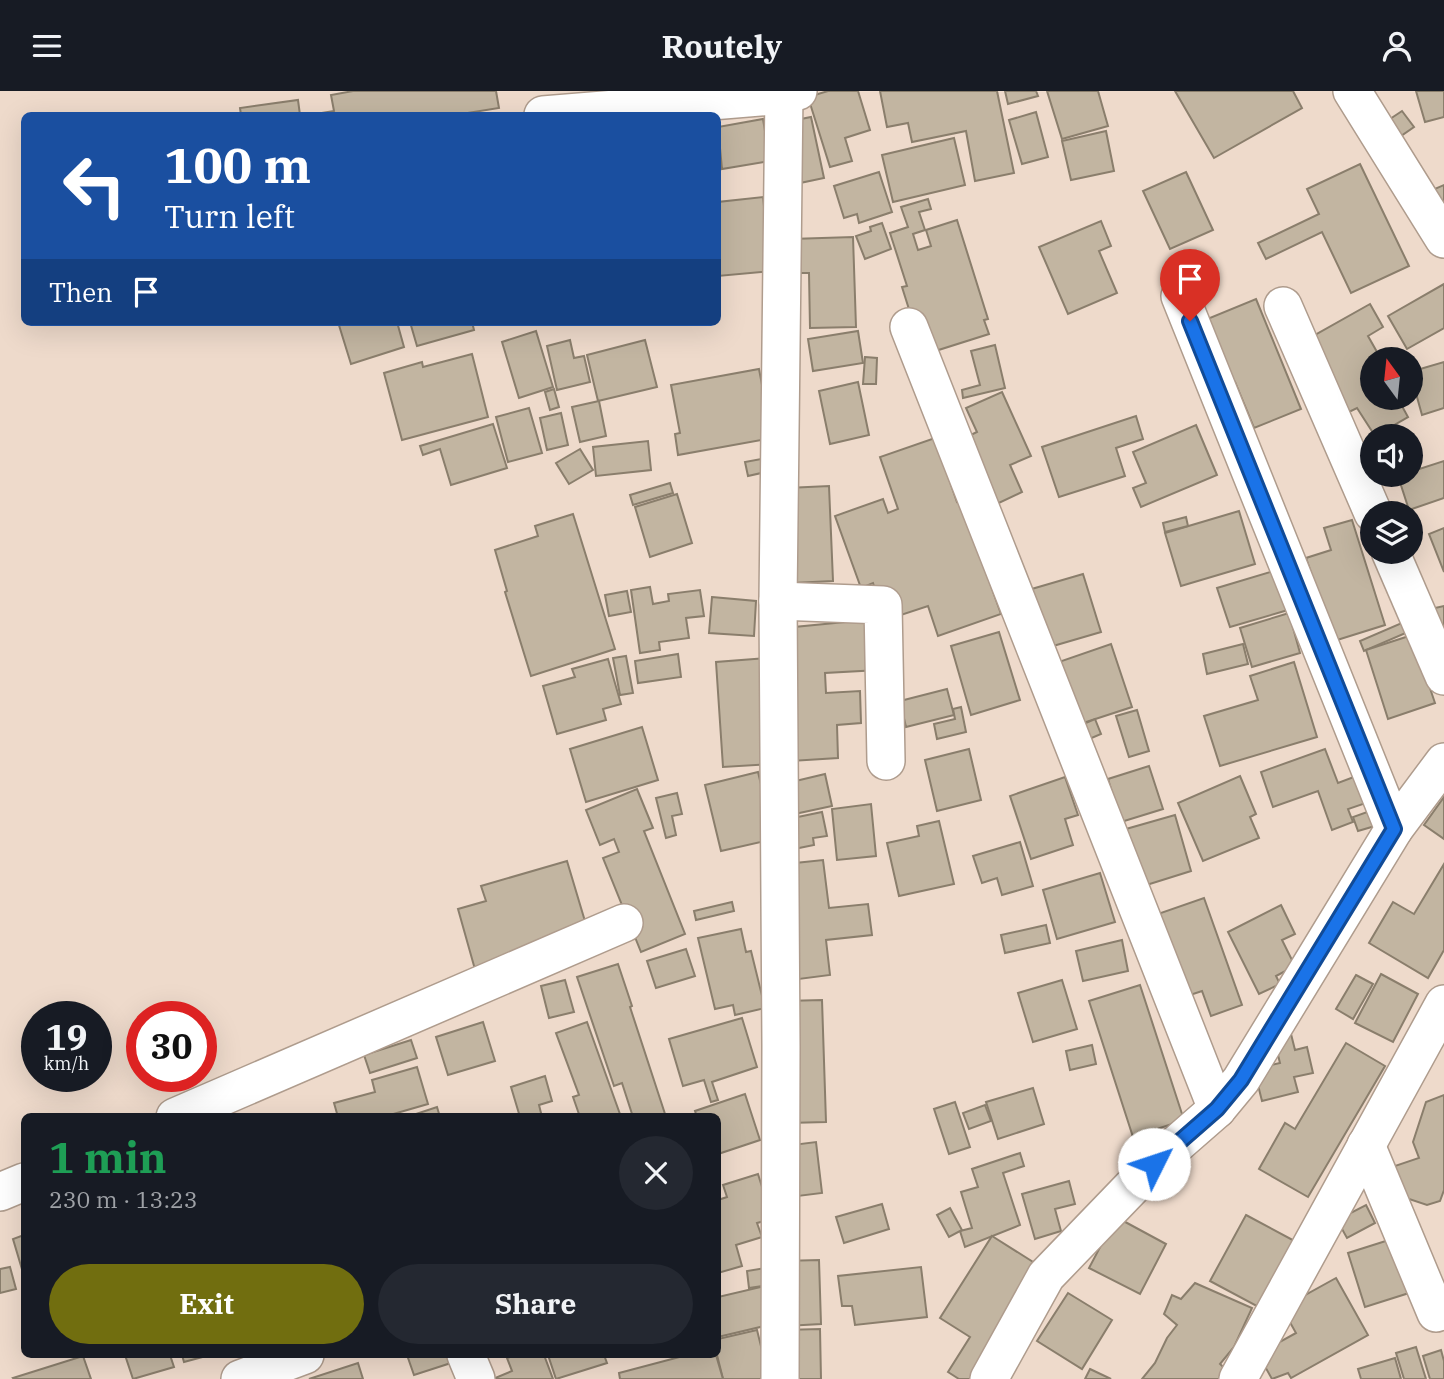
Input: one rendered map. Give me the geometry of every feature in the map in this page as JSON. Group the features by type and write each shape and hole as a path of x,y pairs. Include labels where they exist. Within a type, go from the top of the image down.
{"street":[{"path":"1352,91 1444,239"},
{"path":"575,112 789,92 778,601 780,1379"},
{"path":"1180,296 1394,829"},
{"path":"1283,306 1368,501"},
{"path":"909,327 1217,1109"},
{"path":"1396,564 1444,676"},
{"path":"778,601 883,605 886,761"},
{"path":"989,1379 1046,1276 1154,1164 1217,1109 1241,1080 1394,829 1444,762"},
{"path":"184,1113 624,923"},
{"path":"1238,1379 1444,1004"},
{"path":"1366,1145 1436,1313"},
{"path":"0,1192 21,1183"},
{"path":"240,1379 297,1358"},
{"path":"467,1358 476,1379"}],"building":[{"path":"353,91 496,91 499,108 474,112 328,112 334,111 331,95"},
{"path":"828,91 858,91 870,130 845,138 852,161 830,167 808,97"},
{"path":"880,91 997,91 1014,173 975,181 966,131 912,142 908,123 887,127"},
{"path":"1005,91 1036,91 1038,96 1008,104"},
{"path":"1047,91 1098,91 1108,126 1062,139"},
{"path":"1175,91 1293,91 1302,108 1214,158"},
{"path":"1416,91 1444,91 1444,117 1425,122"},
{"path":"298,100 300,112 241,112 240,108"},
{"path":"1402,111 1414,127 1398,138 1387,121"},
{"path":"1036,112 1048,157 1022,164 1009,120"},
{"path":"811,117 824,178 800,183 786,122"},
{"path":"763,119 770,161 722,169 721,126"},
{"path":"1106,131 1114,171 1071,180 1062,141"},
{"path":"954,138 965,185 893,202 882,155"},
{"path":"1360,164 1409,266 1351,293 1322,232 1266,259 1258,243 1319,214 1307,189"},
{"path":"879,172 892,212 859,223 857,214 844,218 834,186"},
{"path":"1186,172 1213,230 1170,249 1143,191"},
{"path":"1444,185 1444,224 1430,191"},
{"path":"763,197 771,271 721,276 721,202"},
{"path":"928,199 931,209 919,212 925,230 913,234 918,250 931,246 926,230 957,220 988,319 984,320 989,334 929,353 919,341 902,287 907,286 890,233 908,227 901,207"},
{"path":"1101,221 1111,246 1099,251 1117,293 1068,314 1039,247"},
{"path":"882,223 891,249 865,259 856,236 871,231 870,227"},
{"path":"853,237 856,327 810,328 809,273 792,273 791,239"},
{"path":"1444,284 1444,328 1406,347 1388,316"},
{"path":"1256,299 1301,409 1254,428 1235,382 1226,385 1200,322"},
{"path":"1370,304 1383,327 1368,336 1374,347 1360,347 1360,410 1404,410 1408,417 1396,424 1367,424 1357,408 1349,412 1308,339"},
{"path":"339,326 398,326 404,347 351,364"},
{"path":"411,326 473,326 474,330 417,346"},
{"path":"536,331 553,387 519,398 502,342"},
{"path":"858,331 863,363 813,371 808,339"},
{"path":"570,340 574,358 584,356 590,382 557,390 547,346"},
{"path":"645,340 657,387 598,401 587,355"},
{"path":"995,345 1005,388 963,398 962,390 980,385 971,351"},
{"path":"472,354 488,417 402,440 384,373 422,362 423,367"},
{"path":"865,357 877,358 876,384 863,384"},
{"path":"1444,362 1444,408 1422,415 1421,410 1423,410 1423,368"},
{"path":"759,369 772,438 678,455 675,434 680,433 671,385"},
{"path":"858,382 869,435 830,444 819,391"},
{"path":"554,389 559,407 550,410 545,392"},
{"path":"1002,392 1031,456 1010,465 1022,492 984,510 954,443 977,432 966,408"},
{"path":"599,401 606,436 580,442 572,407"},
{"path":"529,408 542,453 508,462 496,417"},
{"path":"561,413 568,445 547,450 540,418"},
{"path":"1136,416 1143,439 1116,448 1125,476 1059,497 1042,447"},
{"path":"493,424 507,468 451,485 440,449 423,455 420,446"},
{"path":"1196,425 1217,475 1141,507 1133,488 1146,483 1133,452"},
{"path":"935,438 957,502 961,501 1001,614 938,636 928,606 898,616 879,601 873,583 861,588 835,516 883,499 888,513 898,509 880,457"},
{"path":"648,441 651,470 596,476 593,447"},
{"path":"580,449 593,470 569,484 556,463"},
{"path":"767,458 770,471 748,476 745,462"},
{"path":"1444,461 1444,498 1423,505 1423,501 1406,501 1402,487 1423,487 1423,468"},
{"path":"670,483 673,493 633,505 630,495"},
{"path":"829,486 833,581 792,583 787,488"},
{"path":"677,494 692,543 650,557 635,507"},
{"path":"1239,511 1255,564 1181,586 1165,533"},
{"path":"573,514 615,649 531,676 495,550 538,536 535,526"},
{"path":"1186,517 1188,526 1165,532 1163,523"},
{"path":"1352,520 1360,545 1360,564 1366,564 1385,625 1334,641 1306,558 1331,550 1324,528"},
{"path":"1444,528 1444,572 1429,534"},
{"path":"1277,570 1288,610 1230,627 1217,588"},
{"path":"1083,574 1101,632 1036,651 1018,593"},
{"path":"650,587 653,604 669,601 668,594 700,590 704,616 686,618 689,638 659,642 660,650 640,653 631,590"},
{"path":"627,591 631,612 609,616 605,595"},
{"path":"712,597 756,601 754,636 709,633"},
{"path":"1444,606 1444,628 1441,628 1435,608"},
{"path":"1289,613 1300,653 1252,667 1240,628"},
{"path":"876,619 879,670 825,673 826,693 860,691 861,723 837,725 838,758 791,761 784,628"},
{"path":"1404,622 1408,632 1364,651 1360,641"},
{"path":"999,632 1020,700 971,715 951,646"},
{"path":"1412,635 1435,703 1388,719 1366,650"},
{"path":"1111,644 1132,707 1071,727 1050,665"},
{"path":"1243,644 1248,664 1207,674 1203,654"},
{"path":"678,654 681,677 638,683 635,661"},
{"path":"626,656 633,693 620,695 613,658"},
{"path":"768,658 770,764 723,767 716,662"},
{"path":"608,659 621,704 603,709 606,720 557,734 543,686 575,677 572,669"},
{"path":"1294,662 1317,737 1220,766 1204,716 1258,700 1250,676"},
{"path":"947,689 954,715 906,727 900,701"},
{"path":"961,707 966,732 937,739 934,724 955,719 953,709"},
{"path":"1137,710 1149,751 1129,757 1116,716"},
{"path":"1095,719 1101,734 1080,743 1074,728"},
{"path":"642,727 658,780 586,802 570,749"},
{"path":"969,749 981,800 937,811 925,760"},
{"path":"1325,749 1338,783 1359,775 1369,802 1348,809 1353,822 1332,830 1318,791 1273,807 1261,772"},
{"path":"1149,766 1163,809 1121,822 1108,779"},
{"path":"758,772 774,839 721,851 705,785"},
{"path":"825,774 832,806 790,815 783,784"},
{"path":"1240,776 1256,814 1250,817 1259,838 1203,861 1178,803"},
{"path":"1065,777 1078,815 1065,819 1073,845 1031,859 1010,796"},
{"path":"637,789 653,828 644,831 685,934 641,952 603,858 619,852 614,839 600,845 586,810"},
{"path":"677,793 682,814 672,816 676,835 666,838 656,798"},
{"path":"1444,797 1444,839 1424,825"},
{"path":"871,804 876,856 837,860 832,809"},
{"path":"1370,811 1375,826 1358,831 1353,817"},
{"path":"822,812 827,836 813,838 814,845 794,849 788,819"},
{"path":"1175,815 1191,871 1137,888 1119,831"},
{"path":"939,821 954,884 899,896 887,843 919,836 917,826"},
{"path":"1020,842 1033,886 1002,895 997,878 982,883 973,856"},
{"path":"823,860 829,908 868,904 872,935 826,940 830,975 799,979 786,864"},
{"path":"567,861 587,928 476,973 458,909 486,901 481,886"},
{"path":"1444,864 1444,950 1428,978 1369,943 1393,902 1414,914"},
{"path":"1100,873 1115,922 1057,939 1043,890"},
{"path":"1204,898 1242,1005 1211,1016 1202,991 1181,998 1152,916"},
{"path":"732,902 734,911 696,920 694,911"},
{"path":"1281,905 1295,934 1282,940 1295,966 1276,976 1280,984 1259,994 1228,932"},
{"path":"1046,925 1050,943 1005,953 1001,935"},
{"path":"741,929 746,952 751,951 765,1008 735,1015 733,1005 715,1009 698,938"},
{"path":"1122,940 1128,971 1083,981 1076,951"},
{"path":"686,949 695,976 656,988 647,961"},
{"path":"618,964 665,1113 632,1113 622,1083 614,1086 577,977"},
{"path":"1381,974 1418,994 1393,1042 1355,1023"},
{"path":"1356,975 1373,984 1353,1019 1336,1009"},
{"path":"565,980 574,1012 549,1018 541,986"},
{"path":"1062,980 1077,1029 1033,1042 1018,993"},
{"path":"1140,985 1184,1120 1133,1137 1089,1001"},
{"path":"822,1000 826,1122 788,1123 785,1001"},
{"path":"742,1018 757,1067 712,1082 718,1100 711,1102 704,1080 683,1086 669,1039"},
{"path":"483,1022 495,1061 448,1075 436,1037"},
{"path":"587,1022 620,1113 579,1113 573,1097 579,1095 556,1033"},
{"path":"1290,1030 1295,1050 1307,1047 1313,1073 1294,1077 1298,1092 1262,1101 1254,1069 1280,1063 1273,1035"},
{"path":"411,1040 417,1058 370,1073 364,1055"},
{"path":"1346,1043 1385,1066 1308,1197 1259,1169 1285,1123 1295,1129"},
{"path":"1092,1045 1096,1064 1070,1070 1066,1051"},
{"path":"417,1067 428,1104 397,1113 337,1113 334,1103 375,1092 372,1080"},
{"path":"545,1076 552,1101 539,1105 541,1113 519,1113 511,1087"},
{"path":"1033,1088 1044,1124 998,1139 986,1102"},
{"path":"745,1094 760,1140 721,1153 721,1113 695,1111"},
{"path":"1444,1095 1444,1190 1440,1201 1427,1205 1388,1192 1380,1171 1419,1158 1413,1142 1426,1102"},
{"path":"955,1102 970,1147 949,1154 934,1109"},
{"path":"985,1105 991,1121 969,1129 963,1113"},
{"path":"437,1107 439,1113 419,1113"},
{"path":"816,1142 822,1193 790,1197 784,1146"},
{"path":"1020,1153 1024,1166 1003,1173 1020,1225 965,1247 960,1231 972,1228 961,1192 978,1187 972,1169"},
{"path":"758,1174 772,1219 757,1223 762,1237 736,1245 742,1266 721,1272 721,1199 727,1197 723,1185"},
{"path":"1069,1181 1075,1204 1055,1209 1061,1231 1035,1239 1022,1194"},
{"path":"882,1204 889,1229 844,1243 836,1217"},
{"path":"1366,1205 1375,1223 1347,1238 1337,1220"},
{"path":"950,1208 962,1230 949,1237 937,1215"},
{"path":"1246,1215 1302,1245 1266,1311 1210,1281"},
{"path":"1116,1217 1166,1244 1140,1294 1089,1268"},
{"path":"21,1236 21,1266 13,1239"},
{"path":"992,1236 1041,1267 970,1379 959,1379 948,1372 970,1337 940,1318"},
{"path":"1392,1239 1409,1293 1365,1307 1348,1253"},
{"path":"819,1260 821,1324 786,1326 783,1261"},
{"path":"10,1267 16,1289 0,1293 0,1269"},
{"path":"921,1267 927,1317 855,1325 852,1306 842,1306 838,1276"},
{"path":"766,1268 769,1285 749,1288 747,1271"},
{"path":"1336,1278 1368,1335 1291,1378 1288,1373 1272,1379 1258,1354 1296,1333 1282,1308"},
{"path":"1195,1283 1252,1308 1234,1347 1220,1364 1233,1376 1232,1379 1142,1379 1155,1363 1167,1338 1177,1325 1164,1314 1172,1295 1181,1299"},
{"path":"765,1286 773,1324 721,1336 721,1296"},
{"path":"1068,1293 1112,1320 1082,1369 1037,1341"},
{"path":"820,1329 821,1379 786,1379 784,1330"},
{"path":"757,1330 769,1379 723,1379 718,1358 721,1358 721,1338"},
{"path":"1416,1347 1426,1379 1404,1379 1396,1353"},
{"path":"1441,1350 1444,1379 1430,1379 1423,1356"},
{"path":"84,1358 91,1379 14,1379"},
{"path":"126,1358 171,1358 174,1367 133,1379"},
{"path":"183,1358 199,1358 184,1362"},
{"path":"408,1358 453,1358 454,1362 414,1375"},
{"path":"507,1358 545,1358 553,1379 493,1379 512,1371"},
{"path":"549,1358 605,1358 607,1363 556,1379"},
{"path":"676,1358 717,1358 723,1379 620,1379 619,1373"},
{"path":"1395,1358 1401,1379 1361,1379 1358,1369"},
{"path":"358,1363 363,1379 309,1379"},
{"path":"1090,1369 1111,1379 1085,1379"}],"route":[{"path":"1154,1164 1217,1109 1241,1080 1394,829 1190,321"}]}
